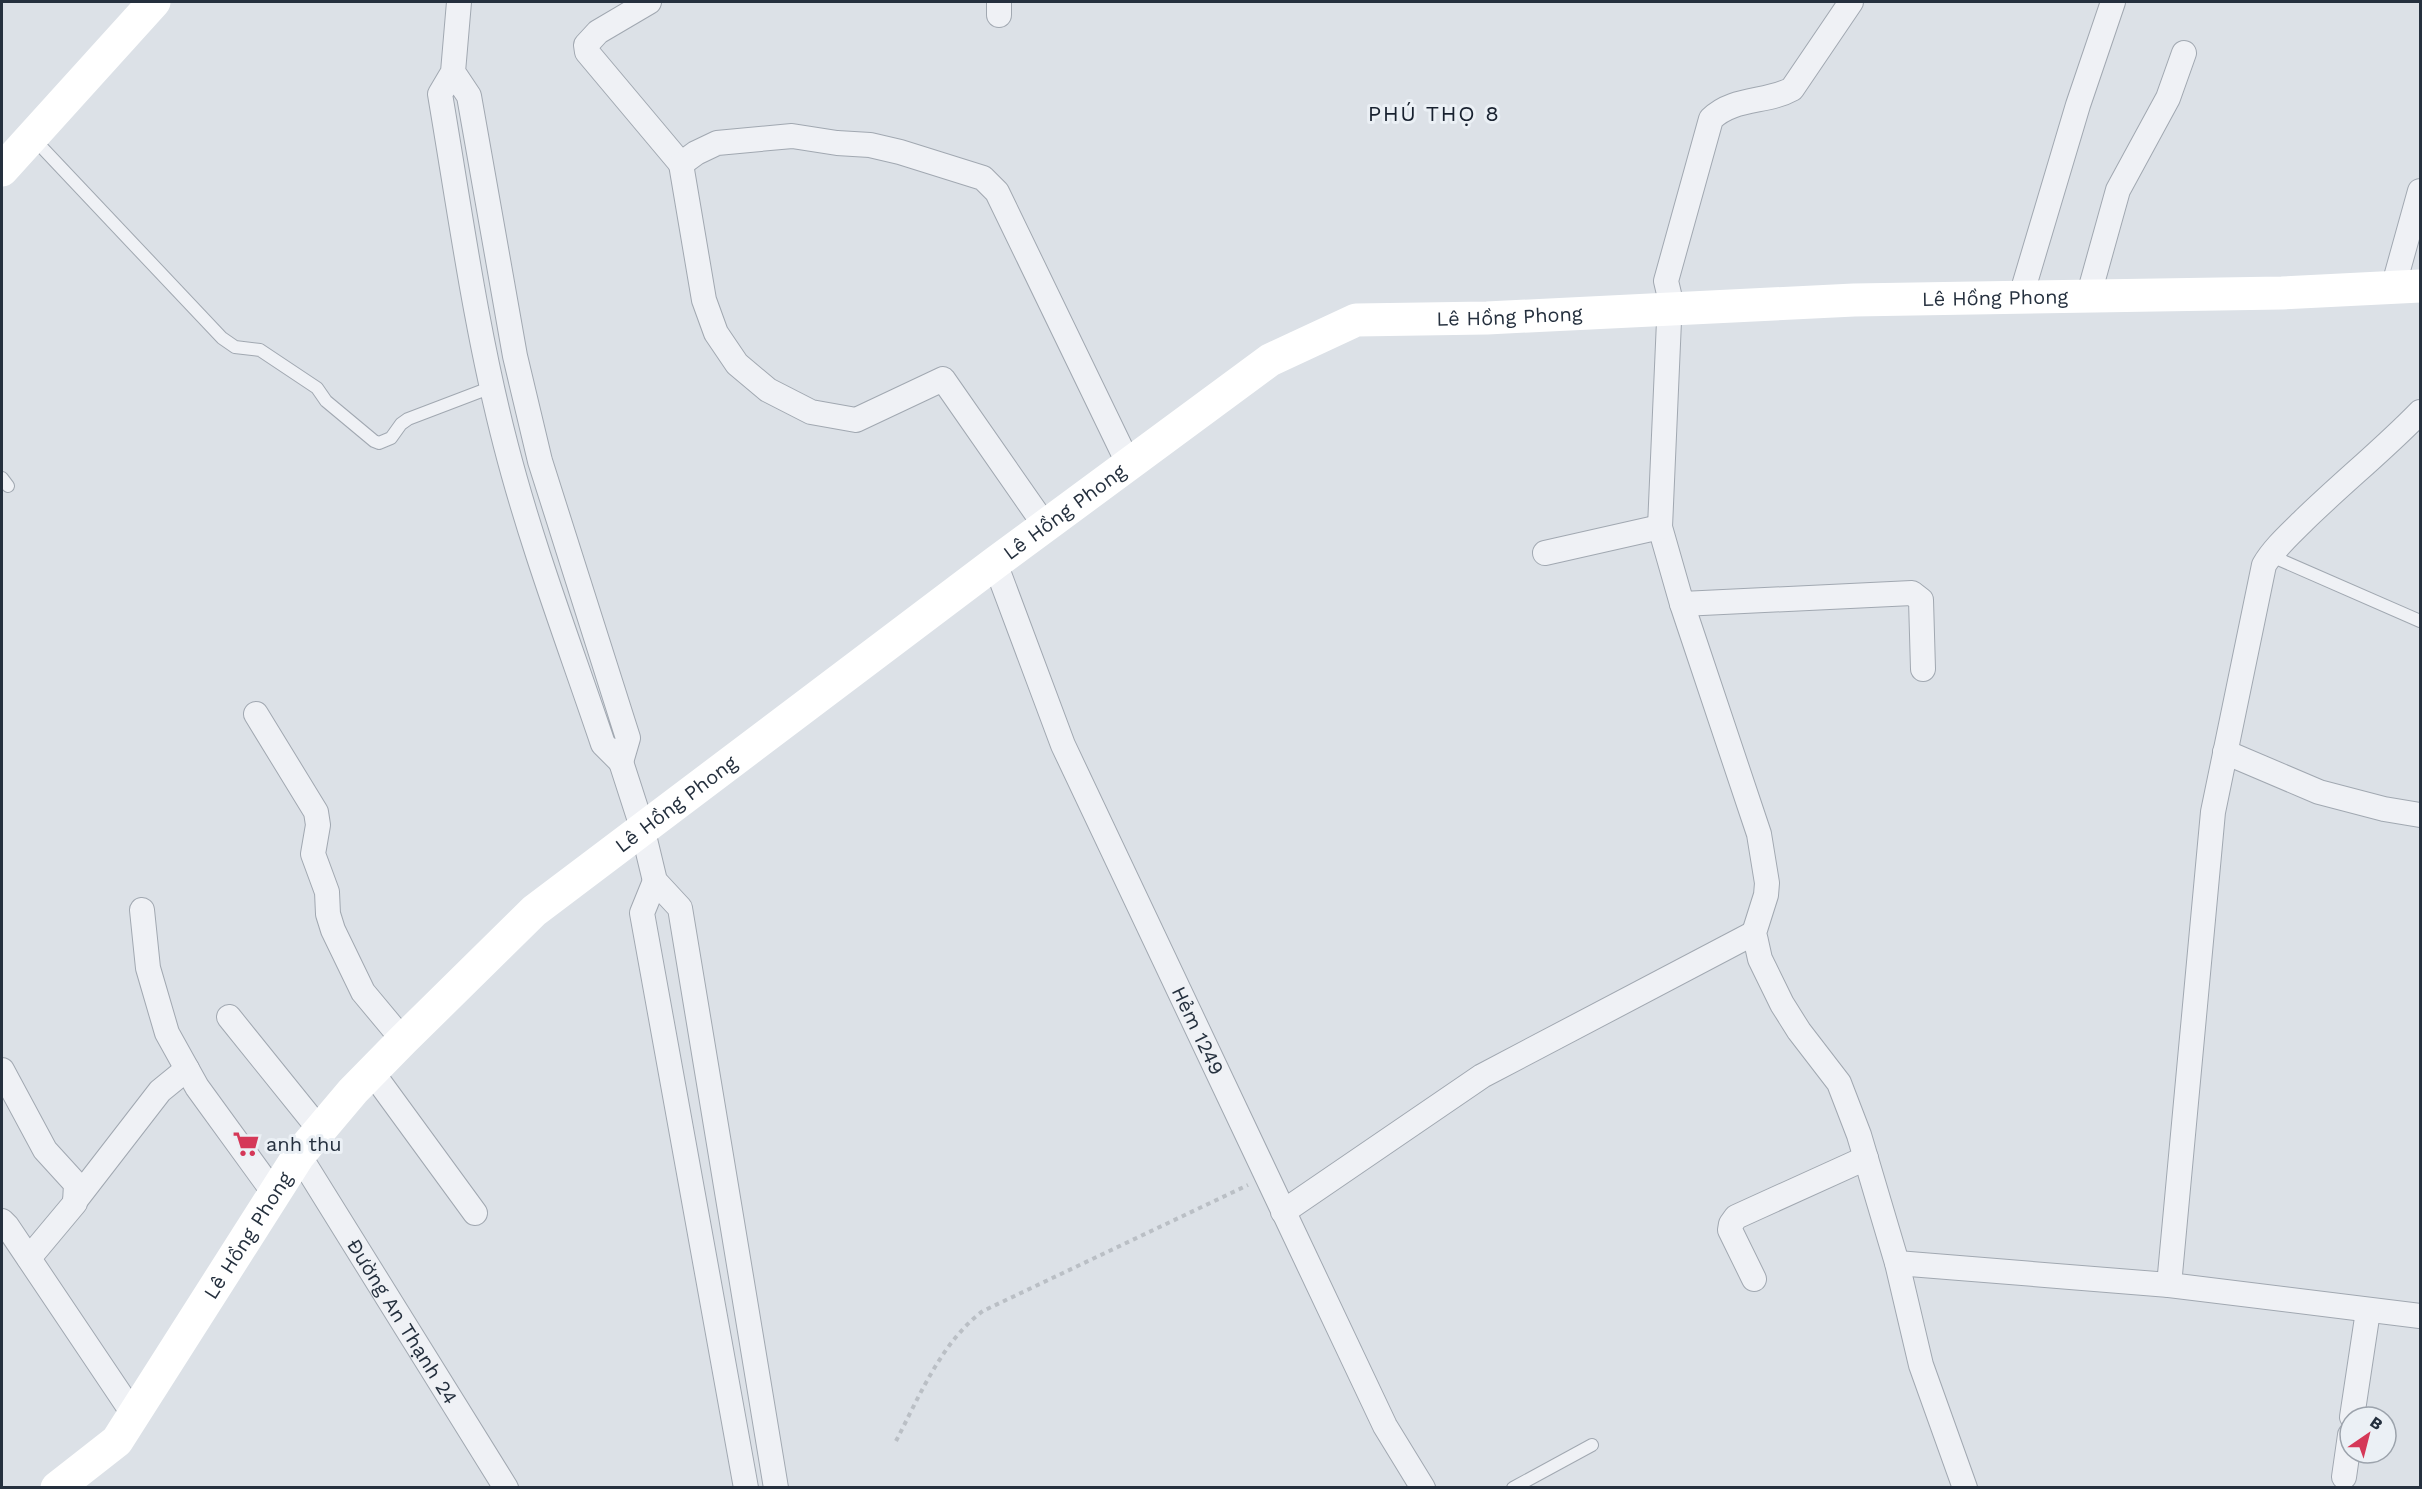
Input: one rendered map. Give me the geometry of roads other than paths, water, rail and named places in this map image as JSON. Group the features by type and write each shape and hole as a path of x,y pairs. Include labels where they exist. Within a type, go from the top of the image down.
{"street":[{"path":"2,170 154,2"},
{"path":"459,2 453,72 440,94 482,342 506,447 532,535 603,744 621,762 642,827 655,881 680,908 776,1488"},
{"path":"649,2 598,32 586,45 587,52 681,164 704,300 716,333 737,364 768,390 811,412 856,420 943,379 1046,527"},
{"path":"1851,2 1792,89 1783,94 1729,106 1712,119 1666,281 1670,298 1660,527 1682,604 1759,834 1767,883 1766,895 1754,933 1760,959 1798,1031 1839,1083 1866,1158 1897,1263 1921,1365 1965,1488"},
{"path":"2021,296 2078,105 2113,2"},
{"path":"2089,294 2118,190 2168,98 2184,53"},
{"path":"453,72 469,96 520,378 540,461 628,738 621,762"},
{"path":"681,164 696,153 717,143 792,136 837,144 870,145 983,178 997,192 1130,465"},
{"path":"2407,287 2421,191"},
{"name":"Lê Hồng Phong","path":"57,1488 117,1441 299,1155 372,1072 534,911 642,827 1270,360 1356,320 1668,310 1854,300 2089,294 2282,293 2407,287"},
{"path":"492,387 520,378"},
{"path":"2169,1285 2213,812 2264,565 2270,555 2421,412"},
{"path":"1545,553 1660,527"},
{"name":"Hẻm 1249","path":"995,563 1063,745 1385,1426 1424,1488"},
{"path":"1682,604 1912,593 1921,600 1923,669"},
{"path":"256,714 316,812 318,825 313,854 327,892 328,914 333,930 363,992 403,1040"},
{"path":"2225,752 2319,792 2384,809 2421,815"},
{"path":"655,881 642,913 747,1488"},
{"path":"142,910 148,968 167,1033 187,1068 248,1159 274,1193"},
{"path":"1283,1212 1482,1076 1754,933"},
{"path":"229,1017 320,1130"},
{"path":"29,1258 75,1201 136,1118 160,1091 187,1068"},
{"path":"2,1070 45,1150 76,1184 75,1201"},
{"path":"372,1072 475,1213"},
{"name":"Đường An Thạnh 24","path":"299,1155 506,1488"},
{"path":"1754,1279 1730,1230 1736,1217 1866,1158"},
{"path":"4,1226 29,1258 134,1415"},
{"path":"704,1253 736,1245"},
{"path":"1897,1263 2169,1285 2421,1316"},
{"path":"2354,1405 2368,1311"},
{"path":"2344,1477 2346,1465"}],"lane":[{"path":"33,138 222,338 235,347 260,350 317,388 326,402 374,441 379,443 387,441 408,419 492,387"},
{"path":"2270,555 2421,621"},
{"path":"1513,1488 1592,1445"}],"place":[{"name":"anh thu","path":"246,1144"}],"district":[{"name":"PHÚ THỌ 8","path":"1434,113"}]}
